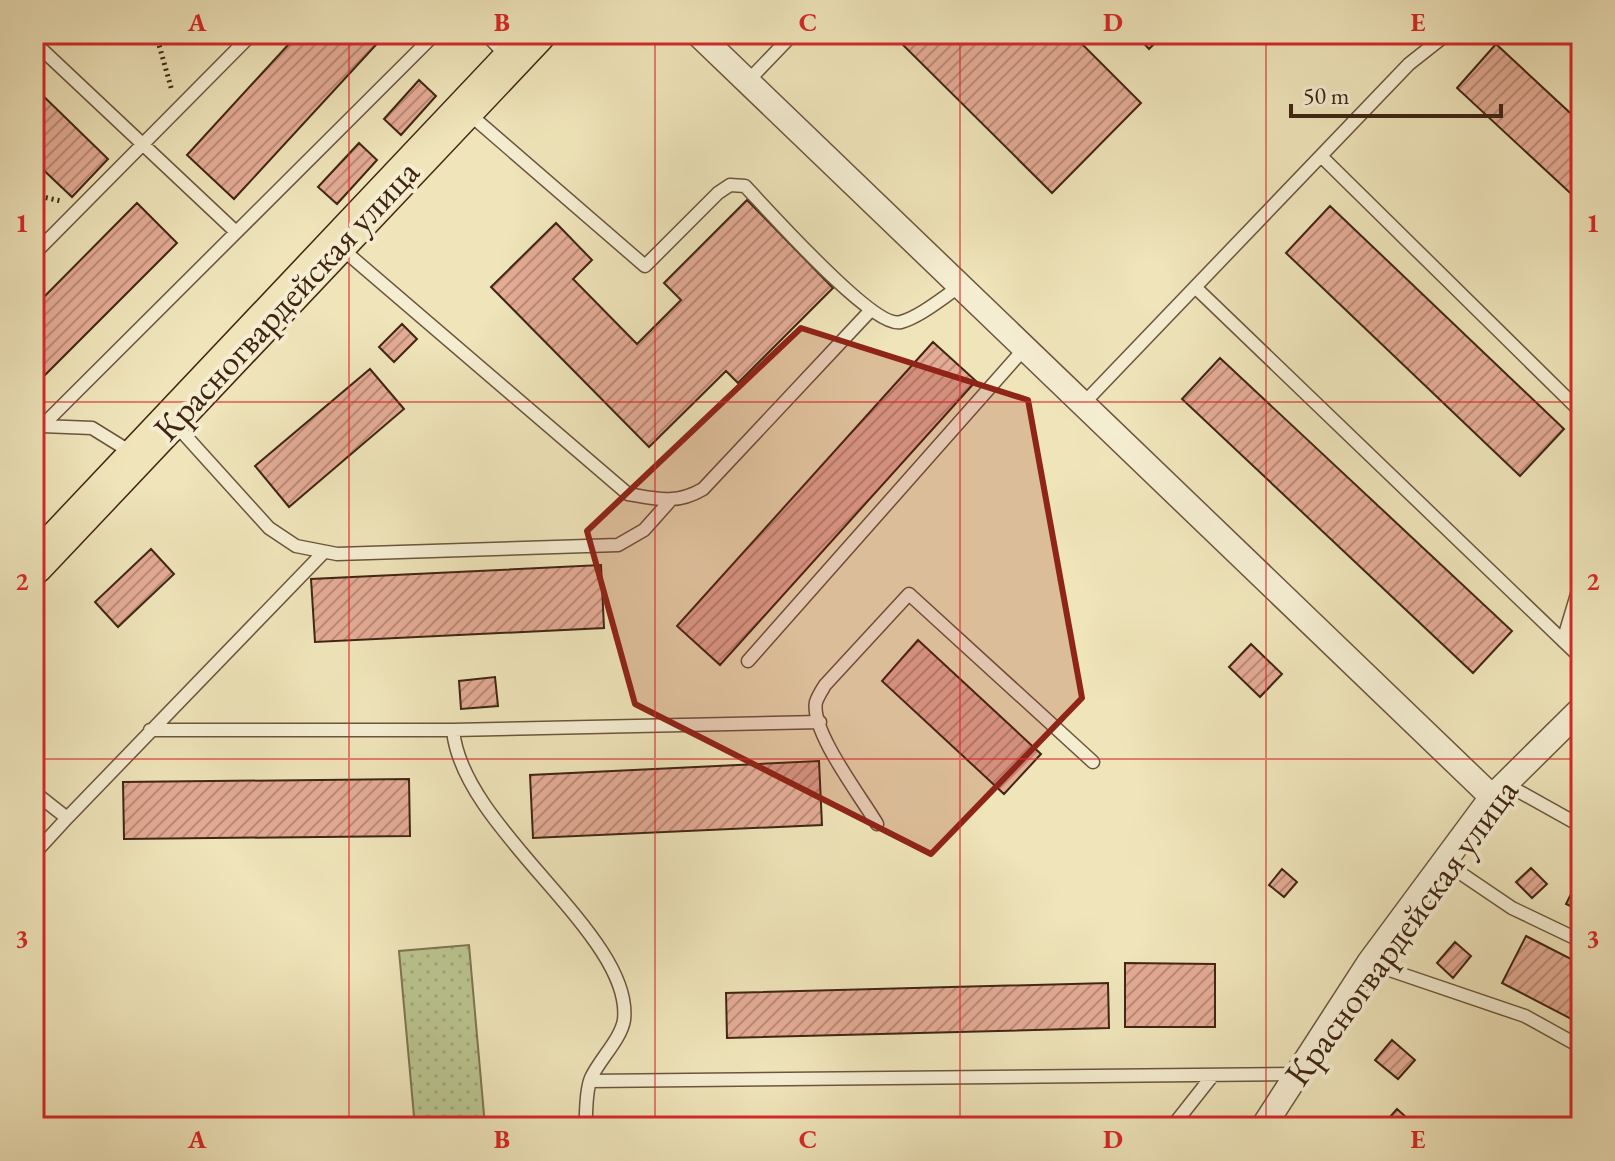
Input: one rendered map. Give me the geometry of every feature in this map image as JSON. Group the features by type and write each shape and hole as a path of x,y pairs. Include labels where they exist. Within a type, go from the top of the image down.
{"main road":[{"name":"Красногвардейская улица","path":"34,565 339,246 464,110 515,41"}],"street":[{"path":"698,34 1081,406 1498,790"},
{"name":"Красногвардейская улица","path":"1263,1127 1369,963 1498,790 1581,709"}],"lane":[{"path":"34,254 252,34"},
{"path":"38,424 435,34"},
{"path":"747,82 793,34"},
{"path":"1081,406 1409,64 1447,34"},
{"path":"34,42 141,146 236,232"},
{"path":"464,110 645,266 718,193 730,185 745,186 870,311 884,321 899,323 959,287"},
{"path":"1322,157 1581,412"},
{"path":"339,246 628,494 669,502 687,498 703,489 870,311"},
{"path":"1195,287 1581,658"},
{"path":"748,661 1024,349"},
{"path":"172,421 269,528 296,546 324,552 618,545 644,530 669,502"},
{"path":"38,424 92,428 138,457"},
{"path":"34,854 324,552"},
{"path":"1563,641 1581,581"},
{"path":"877,824 828,743 816,700 825,685 909,594 1093,762"},
{"path":"150,730 453,730 820,722"},
{"path":"453,730 455,749 490,810 519,852 593,938 619,977 624,1021 590,1081 585,1127"},
{"path":"1498,790 1581,826"},
{"path":"34,792 67,818"},
{"path":"1444,862 1512,908 1581,941"},
{"path":"1369,963 1525,1016 1581,1047"},
{"path":"590,1081 1298,1074"},
{"path":"1172,1127 1213,1075"}],"path":[{"path":"156,34 177,110"}],"highlighted area":[{"path":"801,328 1028,400 1082,698 931,854 635,704 587,531"}],"green space":[{"path":"469,945 485,1126 415,1127 399,951"}],"building":[{"path":"298,34 386,34 234,199 187,155"},
{"path":"892,34 1072,34 1141,103 1052,193"},
{"path":"1135,34 1164,34 1149,49"},
{"path":"1496,44 1581,123 1581,203 1457,88"},
{"path":"419,80 436,96 401,135 384,119"},
{"path":"34,87 108,159 72,197 34,161"},
{"path":"359,143 377,160 337,204 318,187"},
{"path":"747,200 833,288 738,383 726,371 649,447 491,287 556,223 592,260 573,279 637,344 681,300 664,283"},
{"path":"137,203 177,243 34,386 34,307"},
{"path":"1330,206 1564,429 1520,476 1286,253"},
{"path":"402,324 417,339 394,362 379,347"},
{"path":"933,342 976,381 720,665 677,626"},
{"path":"1220,358 1512,631 1473,673 1182,399"},
{"path":"370,369 404,409 289,507 255,466"},
{"path":"34,505 42,512 34,521"},
{"path":"151,549 174,574 118,627 95,602"},
{"path":"601,565 604,628 315,642 311,579"},
{"path":"918,640 1041,754 1004,794 882,681"},
{"path":"1251,644 1282,674 1260,697 1229,667"},
{"path":"495,677 498,706 461,709 459,681"},
{"path":"819,761 822,825 533,838 530,775"},
{"path":"409,779 410,836 124,839 123,782"},
{"path":"1531,868 1547,884 1532,898 1516,882"},
{"path":"1282,869 1297,882 1284,897 1269,885"},
{"path":"1581,874 1581,911 1566,904"},
{"path":"1526,936 1581,964 1581,1024 1502,983"},
{"path":"1455,942 1471,956 1453,978 1437,963"},
{"path":"1125,963 1215,964 1215,1027 1125,1027"},
{"path":"1108,983 1109,1028 727,1038 726,993"},
{"path":"1392,1040 1415,1060 1398,1079 1375,1060"},
{"path":"1397,1109 1417,1127 1381,1127"}]}
